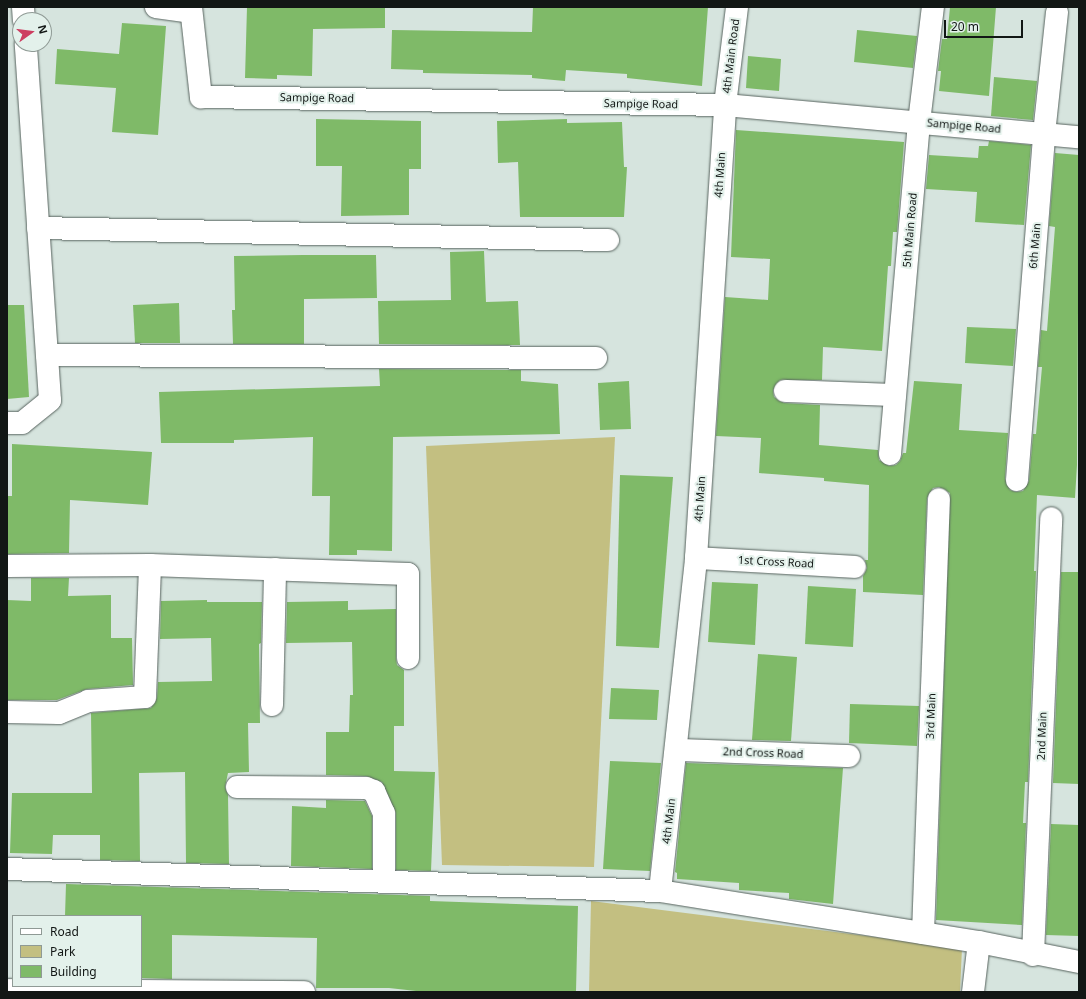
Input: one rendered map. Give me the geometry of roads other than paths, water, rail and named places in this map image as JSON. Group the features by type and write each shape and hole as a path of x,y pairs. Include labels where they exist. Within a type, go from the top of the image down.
{"street":[{"path":"156,7 191,10"},
{"name":"4th Main Road","path":"725,105 737,7"},
{"name":"5th Main Road","path":"890,454 919,122 933,7"},
{"name":"Sampige Road","path":"191,10 201,96 725,105 1079,137"},
{"name":"6th Main","path":"1017,480 1044,134 1057,13"},
{"path":"7,422 22,423 50,400 27,52"},
{"name":"4th Main","path":"660,891 677,750 696,558 725,105"},
{"path":"38,228 608,240"},
{"path":"47,355 596,358"},
{"path":"786,391 895,395"},
{"name":"3rd Main","path":"923,933 939,499"},
{"name":"2nd Main","path":"1033,955 1051,518"},
{"name":"1st Cross Road","path":"696,558 855,567"},
{"path":"7,566 150,565 408,574 408,658"},
{"path":"7,712 59,713 88,701 145,697 150,565"},
{"path":"272,705 275,569"},
{"name":"2nd Cross Road","path":"677,750 849,756"},
{"path":"237,787 366,788 374,791 384,813 384,882"},
{"path":"7,869 660,891 979,942 1033,955 1079,962"},
{"path":"973,992 979,942"},
{"path":"7,990 304,992"}]}
